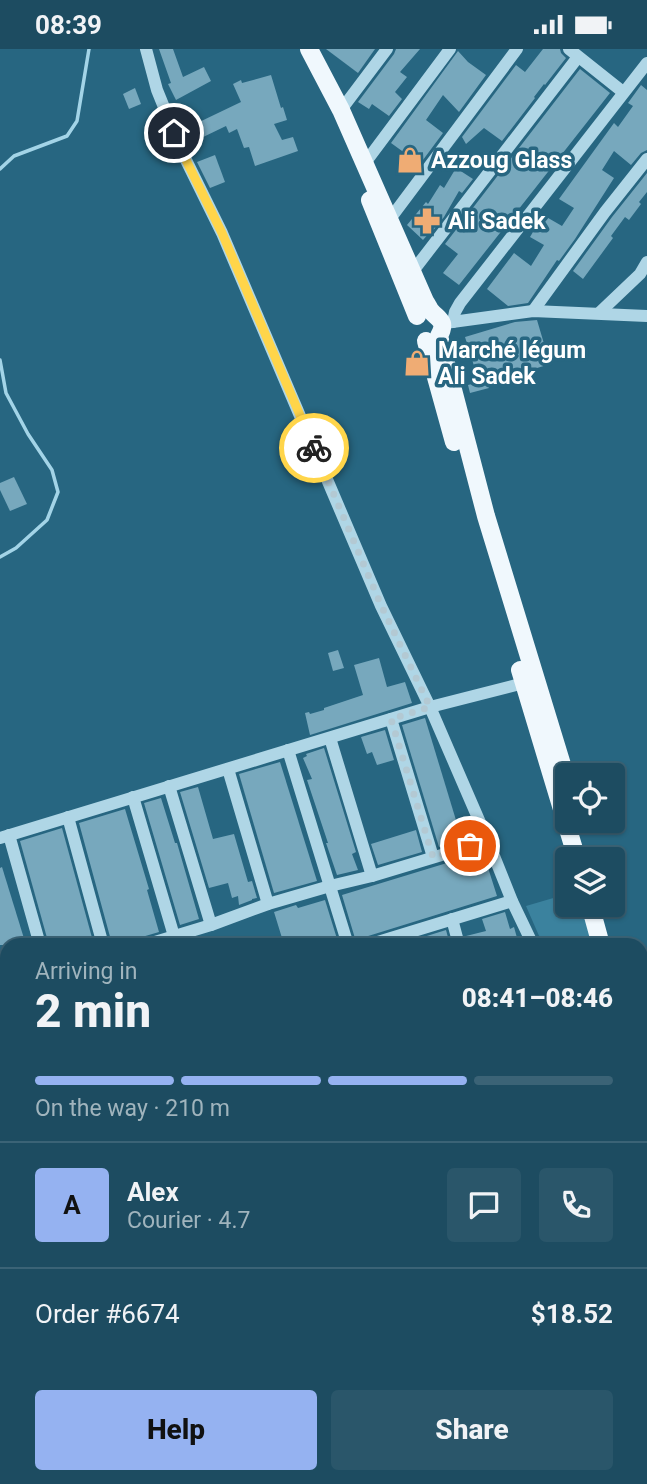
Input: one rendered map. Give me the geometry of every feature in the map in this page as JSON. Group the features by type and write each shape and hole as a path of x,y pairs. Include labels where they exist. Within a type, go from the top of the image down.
{"main road":[{"path":"297,49 435,325 476,519 573,847"},
{"path":"314,52 435,325 486,516 561,763"},
{"path":"593,917 599,938"},
{"path":"605,917 611,938"}],"street":[{"path":"146,49 157,90 183,154 222,233 381,605 430,707 530,938"},
{"path":"341,110 387,49"},
{"path":"365,163 450,49"},
{"path":"390,219 517,49"},
{"path":"413,271 574,53 623,92"},
{"path":"435,325 455,312 647,63"},
{"path":"533,311 647,159"},
{"path":"598,313 640,274 647,262"},
{"path":"435,325 533,311 647,316"},
{"path":"38,938 4,836 430,707 524,683"},
{"path":"391,719 433,857"},
{"path":"330,738 372,876"},
{"path":"288,750 346,938"},
{"path":"228,769 268,904"},
{"path":"169,786 211,925"},
{"path":"133,797 174,936"},
{"path":"68,817 101,938"},
{"path":"168,938 268,904 488,841"},
{"path":"397,938 512,901"},
{"path":"452,919 457,938"}],"shaded area":[{"path":"555,898 555,917 587,917 593,938 540,938 526,906"}],"building":[{"path":"159,49 173,49 183,77 204,67 211,81 176,100 168,84 171,83"},
{"path":"326,49 375,49 358,73"},
{"path":"396,49 420,49 400,72 407,77 395,92 402,99 389,116 372,104 369,109 358,102"},
{"path":"543,49 560,49 566,58 502,141 484,128 466,144 462,137 516,65 525,72"},
{"path":"458,51 486,75 459,112 443,95 426,120 443,133 420,164 391,143"},
{"path":"580,69 610,93 459,285 443,273 458,254 445,244"},
{"path":"271,75 287,120 274,124 282,140 293,137 298,151 255,166 249,147 244,148 237,129 229,133 226,126 197,140 199,148 191,150 184,125 192,122 193,125 241,102 233,84"},
{"path":"641,85 647,90 647,150 631,165 614,151 602,170 614,178 575,239 528,303 508,306 487,289 514,253 531,266 544,245 530,237 543,215 562,226 574,208 559,199 614,123 618,127 633,106 628,103"},
{"path":"135,88 141,104 129,109 123,94"},
{"path":"215,155 225,182 210,188 197,162"},
{"path":"456,168 473,179 462,193 459,191 444,217 423,240 407,225 426,202 428,204 440,185 444,188"},
{"path":"647,173 647,192 639,202 641,204 629,220 625,217 583,279 573,271"},
{"path":"537,320 550,364 489,383 489,388 470,393 468,385 479,382 465,337 515,322"},
{"path":"14,477 27,504 10,511 0,490 0,483"},
{"path":"338,650 344,668 333,671 328,653"},
{"path":"379,658 387,687 405,682 412,703 310,735 305,713 324,710 363,695 354,665"},
{"path":"425,718 462,840 439,847 402,725"},
{"path":"385,730 394,760 377,765 372,752 367,754 361,737"},
{"path":"324,748 356,852 352,854 358,870 337,875 307,780 312,779 303,758 306,754"},
{"path":"280,762 317,881 274,893 239,774"},
{"path":"198,787 213,839 234,834 248,882 252,881 257,898 239,905 238,896 232,898 228,883 209,888 180,792"},
{"path":"161,798 199,919 180,925 144,803"},
{"path":"125,809 159,932 141,938 110,938 79,823"},
{"path":"62,828 92,938 47,938 20,841"},
{"path":"416,830 422,852 378,865 371,844"},
{"path":"483,852 497,896 364,938 355,938 342,895"},
{"path":"2,867 24,938 0,938"},
{"path":"325,900 337,938 282,938 274,912 296,905 298,908"},
{"path":"505,912 510,929 514,927 517,938 466,938 486,931 482,919"},
{"path":"446,930 448,938 420,938"}],"waterway":[{"path":"0,169 14,156 67,136 77,121 89,49"},
{"path":"0,360 6,393 28,434 52,470 58,492 47,520 16,548 0,557"}],"way so far":[{"path":"314,448 381,605 430,707 391,719 433,857 470,846"}],"place":[{"name":"Azzoug Glass","path":"410,160"},
{"name":"Ali Sadek","path":"427,221"},
{"name":"Marché légum Ali Sadek","path":"417,363"}],"route":[{"path":"174,133 222,233 314,448"}]}
